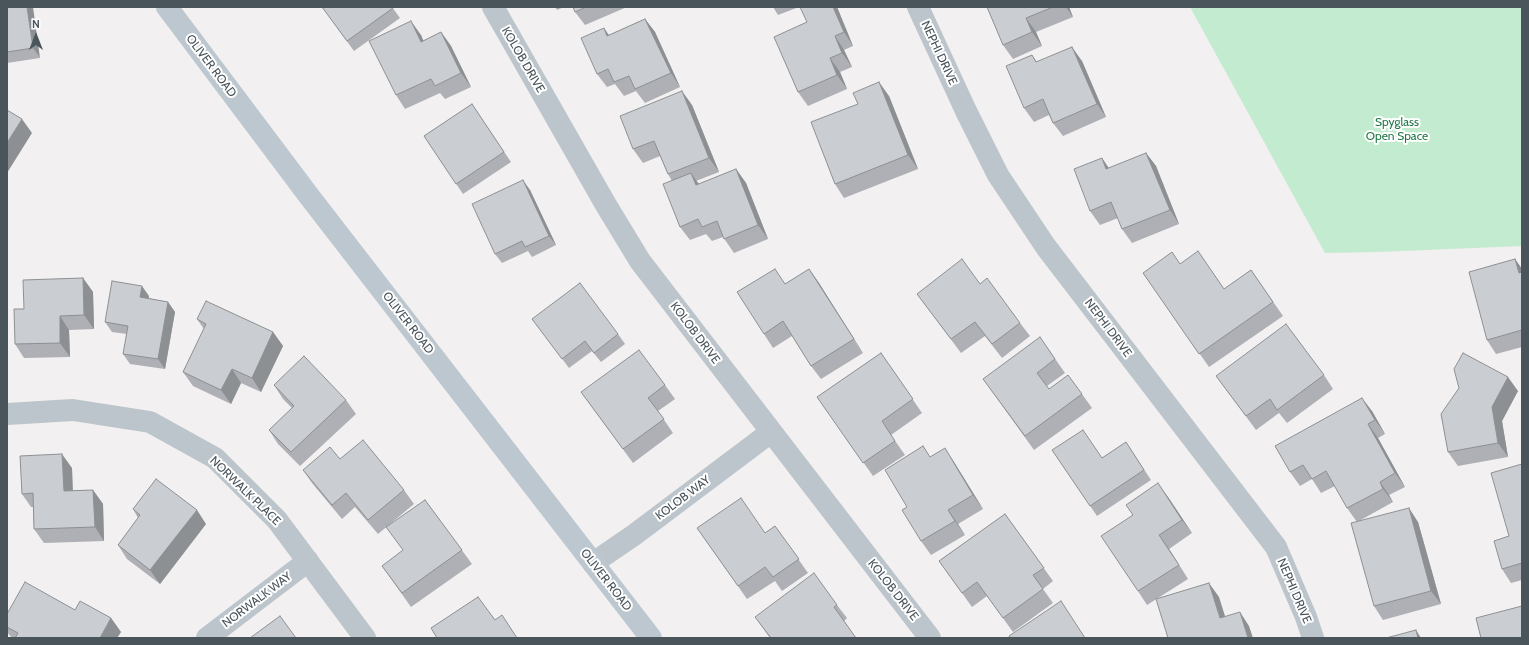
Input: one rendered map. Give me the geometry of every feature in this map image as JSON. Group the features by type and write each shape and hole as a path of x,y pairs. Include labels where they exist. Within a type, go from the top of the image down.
{"street":[{"name":"OLIVER ROAD","path":"167,7 324,214 651,638"},
{"name":"KOLOB DRIVE","path":"493,7 606,205 640,261 930,638"},
{"name":"NEPHI DRIVE","path":"918,7 998,175 1046,247 1276,547 1306,617 1312,638"},
{"name":"NORWALK PLACE","path":"7,414 73,410 150,422 215,458 277,520 365,638"},
{"name":"KOLOB WAY","path":"593,563 634,535 771,432"},
{"name":"NORWALK WAY","path":"207,638 308,561"}],"green space":[{"name":"Spyglass Open Space","path":"1190,7 1522,7 1522,246 1325,253"}],"building":[{"path":"7,7 27,7 33,48 7,52"},
{"path":"322,7 392,7 393,8 347,41"},
{"path":"573,7 586,7 575,12"},
{"path":"800,7 833,7 844,32 835,36 842,53 830,58 837,75 798,92 774,37 807,22"},
{"path":"987,7 1053,7 1026,18 1032,32 1003,45"},
{"path":"645,19 671,73 635,89 629,76 614,82 608,69 597,74 581,38 604,28 607,36"},
{"path":"411,21 421,42 441,32 461,73 435,86 431,79 396,95 369,41"},
{"path":"1072,47 1097,104 1053,123 1043,99 1024,108 1006,66 1032,55 1036,62"},
{"path":"879,82 908,155 835,184 811,122 858,104 853,93"},
{"path":"682,91 709,158 668,174 654,141 633,149 620,116"},
{"path":"472,104 504,152 456,184 424,136"},
{"path":"7,110 22,119 7,143"},
{"path":"1146,153 1170,210 1122,229 1111,202 1090,211 1074,169 1102,158 1106,169"},
{"path":"736,169 758,225 724,239 717,221 702,227 698,219 680,227 663,184 691,173 696,185"},
{"path":"523,180 549,236 525,247 522,241 495,254 472,204"},
{"path":"1198,251 1224,289 1251,270 1273,302 1199,354 1143,273 1172,252 1180,264"},
{"path":"962,259 980,284 987,278 1020,323 992,344 975,322 951,339 917,294"},
{"path":"1515,259 1519,273 1522,272 1522,330 1487,340 1469,272"},
{"path":"775,269 785,284 809,269 854,339 811,366 783,321 764,334 737,292"},
{"path":"83,278 84,315 60,316 60,343 15,344 14,309 24,309 23,280"},
{"path":"112,281 142,286 140,297 168,302 158,359 123,354 128,326 105,322"},
{"path":"580,283 618,334 594,353 585,341 562,359 532,319"},
{"path":"206,301 273,332 252,378 232,369 221,390 183,372 206,324 197,319"},
{"path":"1286,324 1324,375 1277,410 1270,399 1246,416 1216,376"},
{"path":"1040,337 1055,359 1037,373 1049,389 1068,375 1082,394 1025,436 983,379"},
{"path":"639,350 665,385 648,398 664,419 623,449 581,392"},
{"path":"881,353 913,399 882,421 895,441 863,463 817,397"},
{"path":"1463,353 1508,377 1492,407 1498,443 1448,452 1441,414 1459,388 1454,369"},
{"path":"304,356 346,400 291,452 269,430 294,406 274,385"},
{"path":"1362,398 1375,420 1368,424 1395,473 1380,482 1383,489 1347,508 1326,471 1312,479 1303,465 1290,472 1275,446"},
{"path":"1083,430 1102,458 1126,442 1144,470 1090,506 1052,450"},
{"path":"363,440 404,490 368,520 346,493 332,505 303,470 330,447 340,459"},
{"path":"923,446 930,457 945,448 973,495 948,510 955,521 921,541 902,510 907,507 885,470"},
{"path":"62,454 64,491 93,490 95,527 34,529 33,493 22,494 20,456"},
{"path":"1522,464 1522,563 1502,569 1494,541 1509,536 1491,473"},
{"path":"156,479 197,510 150,570 118,545 140,515 133,509"},
{"path":"1158,483 1182,520 1159,535 1179,565 1138,591 1101,536 1133,515 1126,505"},
{"path":"741,498 765,533 775,526 799,559 773,577 765,567 738,586 697,528"},
{"path":"425,500 462,550 402,593 382,566 403,550 386,527"},
{"path":"1409,508 1431,591 1374,606 1351,523"},
{"path":"1005,514 1044,568 1033,575 1043,589 1003,618 977,582 962,593 939,561"},
{"path":"814,573 837,605 834,607 856,638 771,638 755,617"},
{"path":"25,582 75,610 80,601 111,618 100,638 15,638 18,633 7,627 7,614"},
{"path":"1209,583 1220,618 1240,612 1248,638 1168,638 1156,599"},
{"path":"478,597 495,620 502,615 517,638 437,638 431,628"},
{"path":"1061,601 1085,638 1010,638 1009,636"},
{"path":"1522,606 1522,638 1481,638 1476,618"},
{"path":"280,616 296,638 250,638"},
{"path":"1416,630 1418,638 1386,638"}]}
